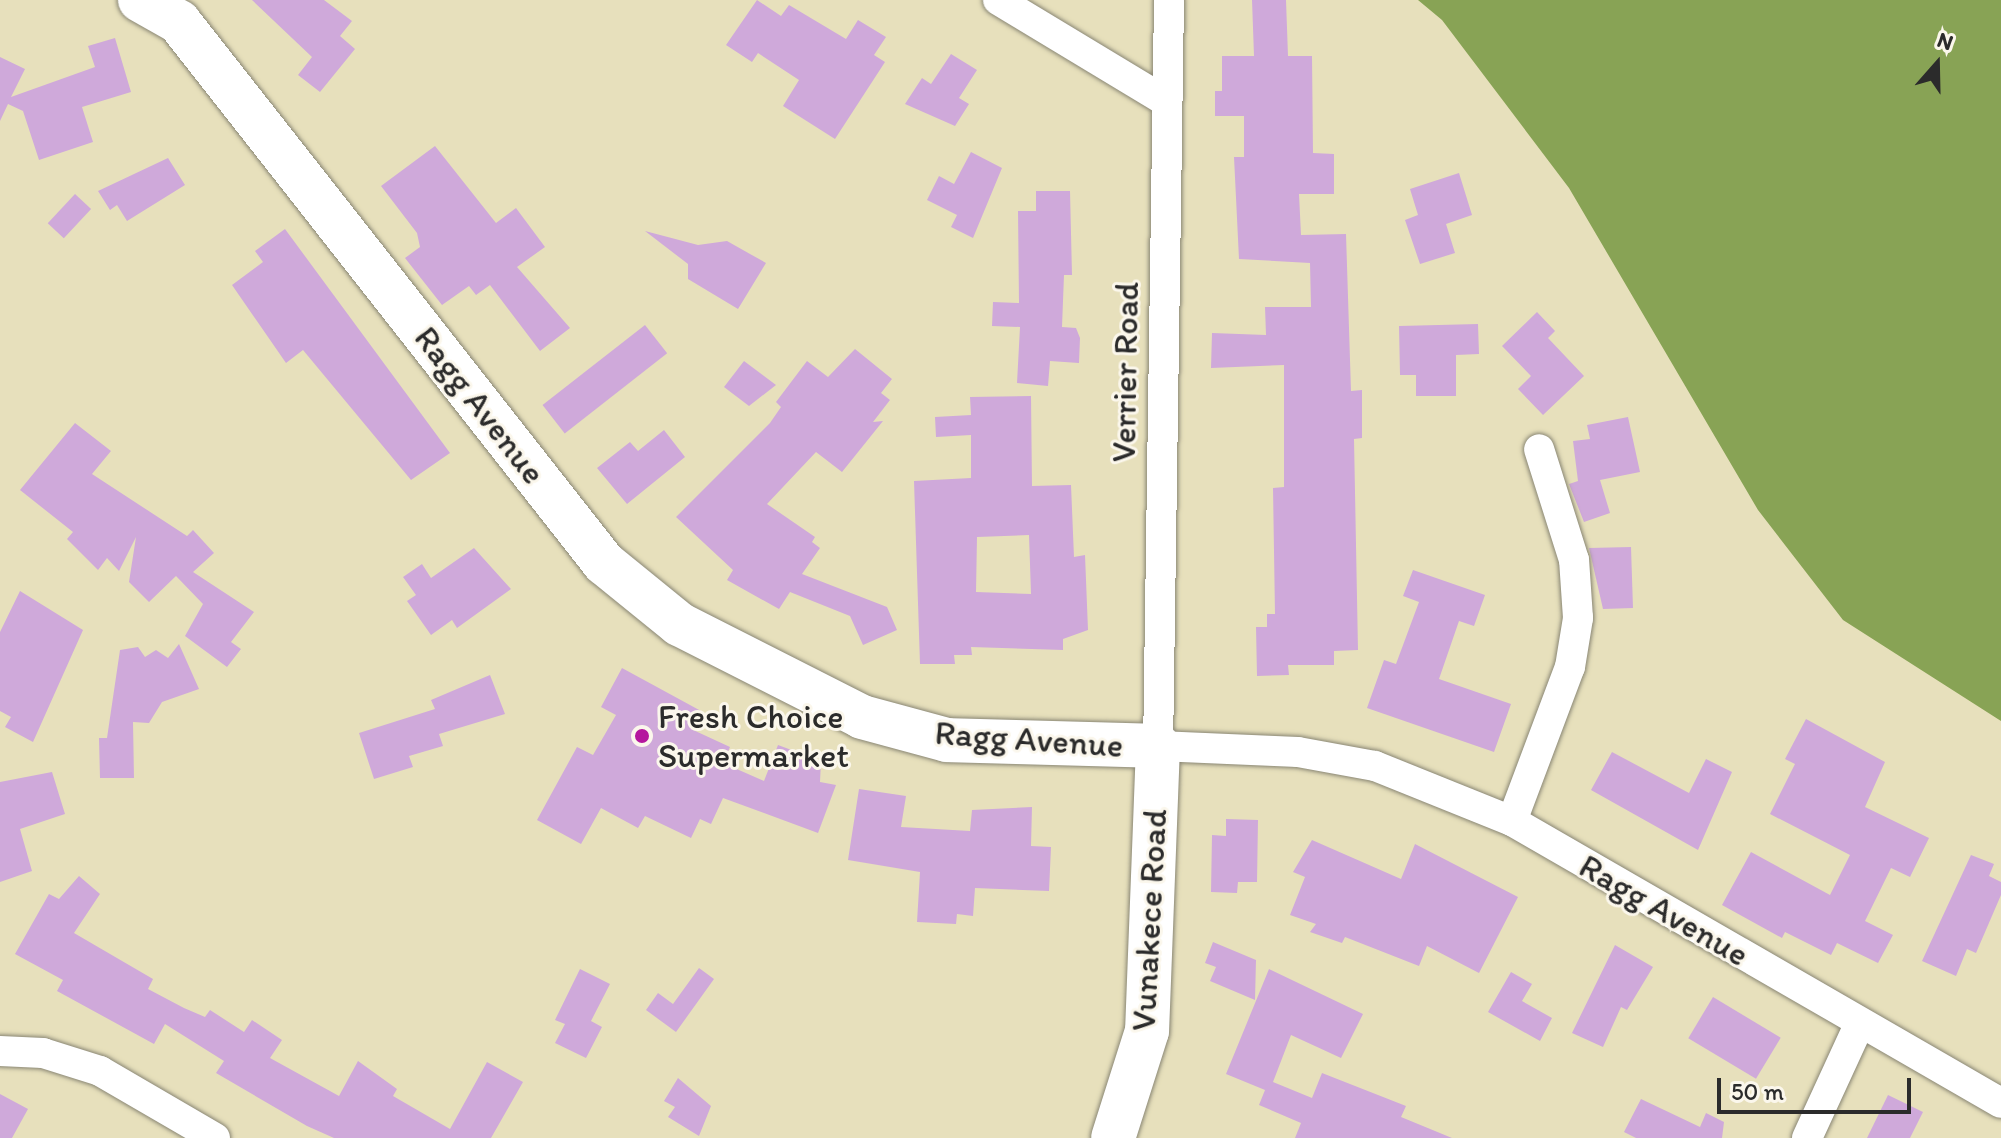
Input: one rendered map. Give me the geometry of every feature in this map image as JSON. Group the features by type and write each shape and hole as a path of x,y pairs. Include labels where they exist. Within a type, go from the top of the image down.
{"main road":[{"name":"Ragg Avenue","path":"147,1 179,22 604,563 679,624 862,717 947,740 1158,746"},
{"name":"Vunakece Road","path":"1113,1138 1147,1031 1158,746"}],"street":[{"path":"998,0 1167,102"},
{"name":"Verrier Road","path":"1158,746 1169,0"},
{"path":"1512,821 1570,667 1578,618 1574,560 1539,449"},
{"name":"Ragg Avenue","path":"1158,746 1298,752 1375,766 1512,821 2001,1103"},
{"path":"1807,1138 1860,1023"},
{"path":"0,1051 43,1053 100,1071 215,1138"}],"green space":[{"path":"1418,0 2001,0 2001,721 1843,620 1758,510 1569,188 1442,20"}],"building":[{"path":"252,0 324,0 352,21 340,36 355,49 320,92 298,75 312,57"},
{"path":"757,0 781,16 789,5 846,39 858,20 886,37 874,55 885,62 835,139 783,106 799,80 758,53 752,62 726,45"},
{"path":"1252,0 1286,0 1288,56 1312,56 1313,153 1334,154 1334,194 1299,194 1301,235 1346,234 1351,391 1362,390 1362,438 1354,439 1358,650 1334,651 1334,665 1288,665 1289,675 1257,676 1256,627 1267,627 1267,614 1275,614 1273,488 1284,487 1284,365 1211,368 1212,333 1266,335 1265,307 1311,307 1310,263 1239,259 1234,157 1244,157 1244,116 1215,116 1215,91 1222,91 1222,56 1254,56"},
{"path":"115,38 131,92 82,107 93,142 39,160 23,111 8,104 0,121 0,57 25,69 11,97 95,67 88,46"},
{"path":"951,54 977,70 959,98 969,104 955,126 905,104 922,78 931,84"},
{"path":"435,146 496,223 516,208 545,247 517,267 570,328 540,351 490,285 476,295 469,286 442,305 405,258 420,247 417,233 381,186"},
{"path":"971,152 1002,168 973,238 951,227 957,215 927,200 939,176 954,184"},
{"path":"168,158 185,185 127,221 117,205 110,210 98,191"},
{"path":"1459,173 1472,215 1446,224 1455,253 1420,264 1405,220 1418,215 1410,189"},
{"path":"1036,191 1070,191 1072,275 1064,275 1062,327 1076,328 1080,338 1079,363 1050,361 1048,386 1017,383 1020,327 992,326 993,302 1019,303 1018,211 1036,211"},
{"path":"75,194 91,209 64,238 48,223"},
{"path":"285,229 450,453 411,480 303,350 286,363 232,285 263,262 255,251"},
{"path":"645,231 698,245 727,241 766,263 738,309 688,279 688,264"},
{"path":"1537,312 1555,331 1548,338 1584,376 1543,415 1518,389 1531,376 1502,346"},
{"path":"1478,324 1479,354 1456,355 1456,396 1416,396 1416,375 1400,375 1399,326"},
{"path":"645,325 667,353 565,433 543,405"},
{"path":"855,349 892,379 881,393 890,400 873,422 883,421 842,472 816,452 767,504 815,537 812,542 820,548 802,574 887,607 897,630 863,645 850,616 790,592 779,609 727,580 733,570 676,517 770,423 781,407 776,402 807,361 828,377"},
{"path":"744,361 776,385 749,406 724,387"},
{"path":"1031,396 1032,486 1071,485 1074,557 1085,555 1088,630 1063,639 1063,650 971,647 972,655 954,655 955,664 920,664 914,481 971,478 971,435 936,437 935,417 971,415 970,397","holes":["1029,535 1031,594 976,592 977,537"]},
{"path":"1628,417 1640,472 1600,480 1610,513 1584,522 1569,484 1578,481 1573,441 1590,439 1587,425"},
{"path":"75,423 111,451 92,474 187,536 193,530 214,553 193,572 254,612 231,642 241,649 227,667 185,636 203,604 176,576 149,602 129,582 136,537 119,571 107,558 98,570 67,539 73,532 20,490"},
{"path":"664,430 685,457 627,504 597,468 630,442 638,451"},
{"path":"1631,547 1633,608 1603,609 1589,548"},
{"path":"474,548 511,589 457,628 452,620 431,635 407,601 416,595 403,577 422,564 431,578"},
{"path":"1413,570 1485,595 1474,626 1459,621 1439,679 1511,704 1494,752 1367,708 1384,660 1396,664 1419,602 1403,596"},
{"path":"20,591 83,630 33,742 5,727 11,717 0,711 0,632"},
{"path":"179,644 199,689 162,702 149,723 133,722 134,778 100,778 99,738 107,738 120,650 138,647 145,657 156,650 168,658"},
{"path":"622,668 701,711 691,729 730,747 723,763 764,781 778,745 821,761 820,782 836,785 818,833 723,798 711,824 700,819 691,838 645,816 638,828 601,808 581,844 537,820 577,747 593,755 616,715 601,707"},
{"path":"490,675 505,714 439,734 443,746 409,756 413,767 374,779 359,733 435,709 431,700"},
{"path":"1806,719 1885,762 1865,807 1929,838 1910,877 1891,868 1865,921 1893,935 1878,963 1837,943 1831,955 1785,932 1782,938 1722,905 1751,852 1830,895 1850,855 1770,814 1795,764 1785,759"},
{"path":"1612,752 1689,793 1706,759 1732,772 1698,850 1591,790"},
{"path":"52,772 65,814 20,829 32,871 0,882 0,782"},
{"path":"859,789 906,796 901,827 970,831 972,810 1032,807 1031,846 1051,847 1049,891 975,888 973,916 957,914 956,924 917,922 920,872 848,860"},
{"path":"1226,819 1258,820 1257,882 1238,882 1237,893 1211,892 1212,835 1226,836"},
{"path":"1312,840 1401,879 1415,844 1518,897 1479,973 1427,946 1419,966 1345,937 1342,943 1310,932 1316,924 1290,915 1305,877 1293,872"},
{"path":"1971,855 1994,864 1989,876 2001,882 2001,895 1976,953 1967,949 1956,976 1922,961"},
{"path":"79,876 100,894 74,933 153,979 148,989 184,1008 205,1017 210,1010 244,1032 252,1020 282,1040 270,1058 339,1096 358,1061 397,1089 393,1096 450,1129 487,1062 523,1082 491,1138 334,1138 307,1126 216,1073 224,1061 165,1024 154,1044 57,991 63,980 15,954 49,894 59,899"},
{"path":"1213,942 1256,960 1255,1000 1210,981 1216,967 1205,963"},
{"path":"1615,945 1653,967 1627,1010 1621,1007 1603,1047 1572,1033"},
{"path":"699,968 714,979 676,1032 646,1010 658,993 673,1004"},
{"path":"580,969 610,984 591,1021 602,1027 586,1058 555,1043 565,1024 555,1020"},
{"path":"1269,969 1363,1014 1341,1058 1291,1035 1273,1082 1312,1098 1322,1073 1406,1106 1401,1117 1452,1138 1295,1138 1301,1123 1259,1105 1265,1090 1226,1074"},
{"path":"1511,972 1532,984 1522,1001 1552,1018 1540,1041 1488,1012"},
{"path":"1713,997 1781,1038 1756,1079 1688,1038"},
{"path":"678,1078 711,1106 699,1136 668,1117 675,1107 664,1101"},
{"path":"0,1094 28,1109 12,1138 0,1138"},
{"path":"1888,1095 1923,1112 1910,1138 1867,1138"},
{"path":"1641,1099 1700,1127 1706,1113 1724,1122 1722,1138 1636,1138 1624,1132"}],"place":[{"name":"Fresh Choice Supermarket","path":"642,736"}]}
